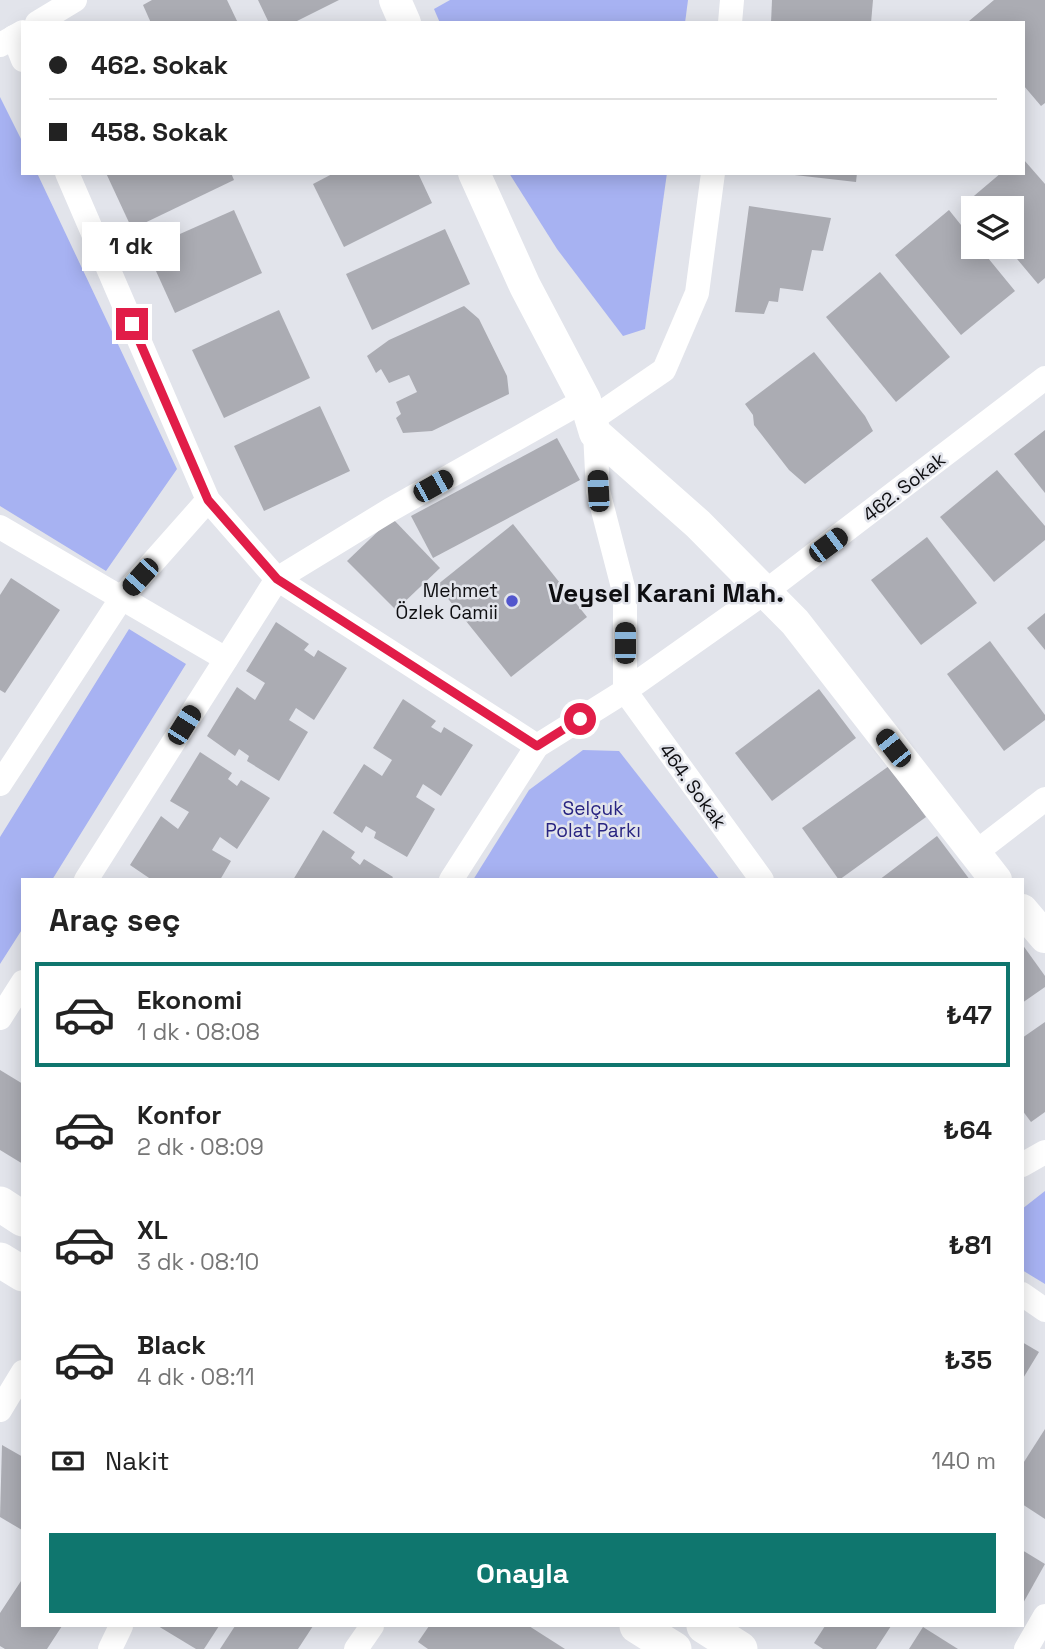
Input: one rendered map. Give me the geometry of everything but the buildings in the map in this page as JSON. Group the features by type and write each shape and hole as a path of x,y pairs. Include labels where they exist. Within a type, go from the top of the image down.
{"main road":[{"path":"0,1204 21,1218"},
{"path":"0,1260 21,1273"},
{"path":"639,1627 674,1649"},
{"path":"706,1627 740,1649"}],"street":[{"path":"40,21 75,0"},
{"path":"730,21 732,0"},
{"path":"12,38 21,56"},
{"path":"69,175 208,500 277,579 537,746"},
{"path":"475,175 525,286 590,418 795,622 994,878"},
{"path":"87,878 277,579 390,510 590,418 664,370 697,293 713,175"},
{"name":"462. Sokak","path":"452,878 537,746 625,691 765,592 1045,378"},
{"path":"590,418 598,491 625,595 625,691"},
{"path":"0,784 122,596 208,500"},
{"path":"0,527 226,659"},
{"name":"464. Sokak","path":"625,691 761,878"},
{"path":"975,853 1045,799"},
{"path":"1024,912 1045,937"},
{"path":"0,1018 21,985"},
{"path":"1024,1164 1045,1152"},
{"path":"1024,1295 1045,1310"},
{"path":"0,1410 21,1376"},
{"path":"1026,1649 1045,1616"},
{"path":"110,1649 121,1627"},
{"path":"356,1649 371,1627"}],"green space":[{"path":"450,0 688,0 685,21 439,21 434,9"},
{"path":"0,97 21,139 21,175 38,175 177,469 106,571 0,506"},
{"path":"510,175 667,175 645,329 623,336 557,249"},
{"path":"129,629 186,664 53,878 21,878 21,931 0,964 0,837"},
{"name":"Selçuk Polat Parkı","path":"583,750 619,751 718,878 474,878 529,790"},
{"path":"1045,1191 1045,1284 1024,1271 1024,1207"}],"place":[{"name":"Mehmet Özlek Camii","path":"512,601"}],"district":[{"name":"Veysel Karani Mah.","path":"666,593"}],"route":[{"path":"132,324 208,500 277,579 537,746 580,719"}]}
